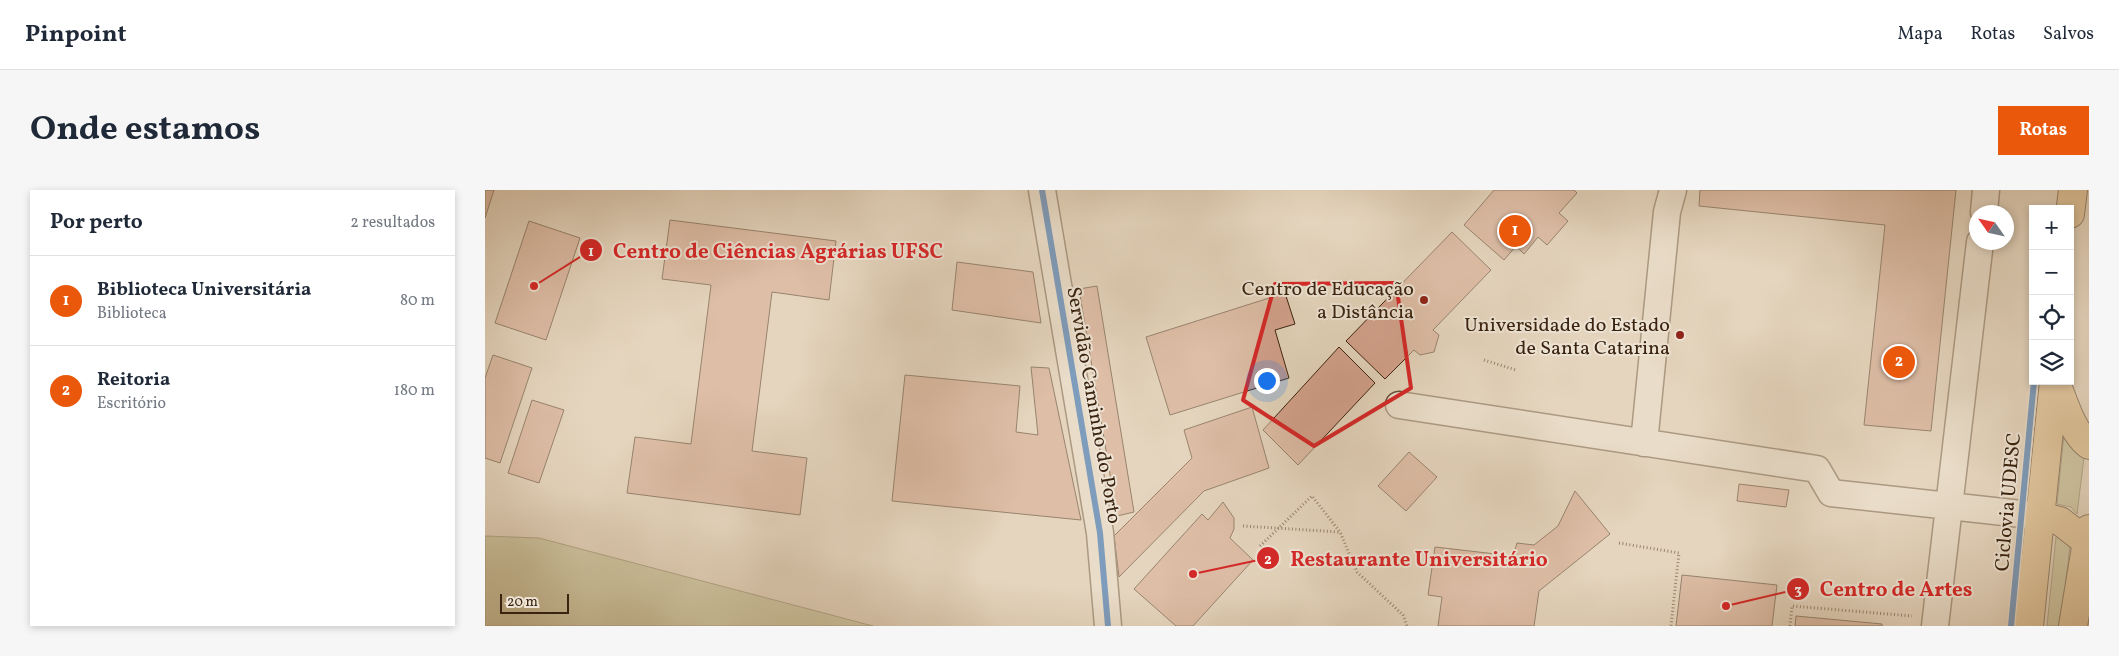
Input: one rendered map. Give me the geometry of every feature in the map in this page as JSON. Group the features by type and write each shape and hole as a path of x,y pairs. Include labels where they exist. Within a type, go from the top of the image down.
{"main road":[{"path":"2071,205 2073,190"},
{"path":"2029,626 2054,385"},
{"path":"2056,385 2077,430 2083,440 2089,445"},
{"path":"2039,516 2060,521 2088,535 2073,626"}],"street":[{"name":"Servidão Caminho do Porto","path":"1041,190 1100,532 1108,626"},
{"path":"1644,443 1666,218 1673,190"},
{"path":"1985,205 1986,190"},
{"path":"1928,621 1949,506 1979,250"},
{"path":"1399,405 1817,469 1831,492 2039,516"}],"path":[{"path":"1484,360 1516,370"},
{"path":"1260,546 1312,496 1340,532 1357,572 1403,615 1407,626"},
{"path":"1243,526 1340,532"},
{"path":"1619,543 1679,554 1671,626"},
{"path":"1790,626 1791,606 1928,621"}],"highlighted area":[{"path":"1396,283 1411,388 1314,446 1243,400 1275,284"}],"green space":[{"path":"2065,424 2084,457 2077,514 2071,507 2057,504"},
{"path":"2057,527 2071,536 2061,626 2047,626"},
{"path":"485,536 539,538 873,626 485,626"}],"building":[{"path":"485,190 494,190 485,218"},
{"path":"1494,190 1574,190 1577,193 1559,213 1568,221 1547,245 1538,237 1524,254 1516,246 1504,260 1464,225"},
{"path":"1700,190 1956,190 1931,431 1864,425 1885,225 1699,206"},
{"path":"670,220 836,241 829,300 772,292 752,451 807,458 800,515 627,493 635,437 691,444 711,285 662,279"},
{"path":"529,221 580,238 546,340 495,323"},
{"name":"Centro de Educação a Distância","path":"1452,232 1491,270 1433,330 1439,335 1434,352 1420,355 1414,350 1385,379 1346,341"},
{"path":"957,262 1033,272 1041,323 952,310"},
{"path":"1097,286 1134,512 1117,516 1079,289"},
{"path":"1285,293 1295,324 1275,330 1289,378 1170,415 1146,337"},
{"path":"1339,347 1375,383 1298,465 1263,430"},
{"path":"493,355 532,368 500,463 485,458 485,378"},
{"path":"1031,367 1049,368 1081,520 892,501 905,375 1020,386 1016,432 1038,435"},
{"path":"532,400 564,410 539,483 508,473"},
{"path":"1252,407 1269,468 1204,491 1119,577 1114,536 1192,458 1184,430"},
{"path":"1409,452 1437,477 1406,511 1378,486"},
{"path":"1739,484 1789,490 1786,507 1737,501"},
{"path":"1575,491 1610,534 1539,591 1534,626 1438,626 1442,597 1428,595 1435,547 1513,556 1517,543 1534,545 1558,526"},
{"path":"1223,502 1234,518 1234,529 1230,538 1253,560 1193,626 1176,626 1134,589 1202,514 1208,520"},
{"path":"1682,575 1777,585 1772,626 1676,626"},
{"path":"1796,616 1882,624 1882,626 1795,626"}],"cycle path":[{"path":"1042,190 1100,533 1108,626"},
{"name":"Ciclovia UDESC","path":"2011,626 2034,385"}],"place":[{"name":"Biblioteca Universitária","path":"1515,231"},
{"name":"Centro de Ciências Agrárias UFSC","path":"534,286"},
{"name":"Centro de Educação a Distância","path":"1424,300"},
{"name":"Universidade do Estado de Santa Catarina","path":"1680,335"},
{"name":"Reitoria","path":"1899,362"},
{"name":"Restaurante Universitário","path":"1193,574"},
{"name":"Centro de Artes","path":"1726,606"}]}
